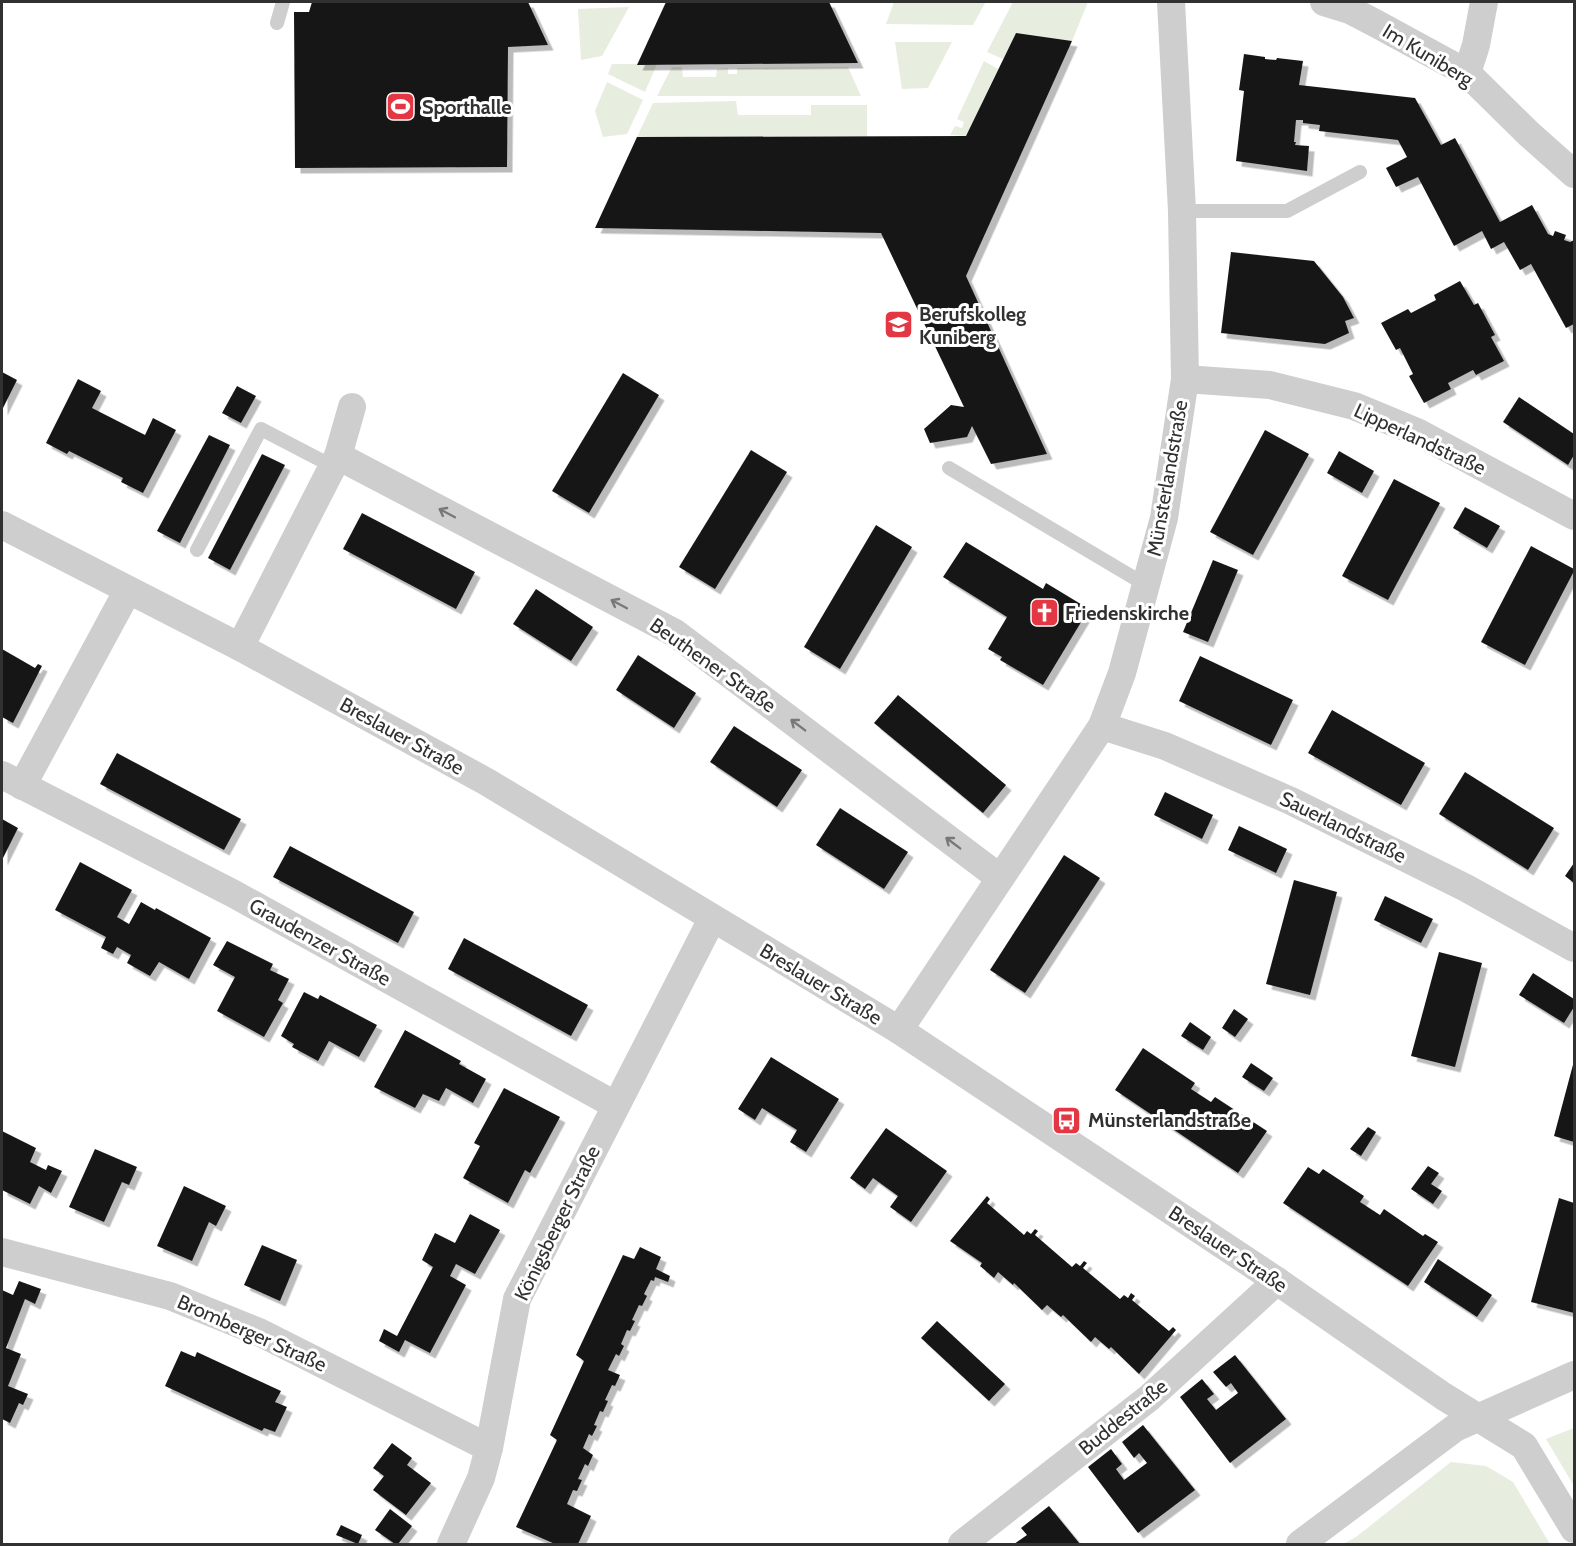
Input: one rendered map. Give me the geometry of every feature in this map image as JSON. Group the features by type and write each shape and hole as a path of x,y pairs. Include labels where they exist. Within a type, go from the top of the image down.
{"street":[{"name":"Münsterlandstraße","path":"899,1030 1102,726 1122,673 1164,518 1185,379 1182,211 1171,2"},
{"name":"Im Kuniberg","path":"1323,2 1350,10 1467,73 1528,134 1575,174"},
{"path":"1467,73 1476,45 1484,2"},
{"name":"Lipperlandstraße","path":"1185,379 1270,385 1354,406 1419,434 1575,516"},
{"path":"240,647 335,461 352,407"},
{"name":"Beuthener Straße","path":"335,461 675,633 1000,878"},
{"name":"Breslauer Straße","path":"2,525 240,647 487,782 899,1030 1277,1281 1443,1396 1524,1446 1575,1529"},
{"name":"Graudenzer Straße","path":"128,590 12,780 234,894 615,1105"},
{"name":"Sauerlandstraße","path":"1102,726 1166,746 1291,801 1466,888 1575,948"},
{"name":"Königsberger Straße","path":"451,1545 481,1478 489,1448 517,1299 712,919"},
{"name":"Bromberger Straße","path":"2,1252 170,1296 259,1332 489,1448"},
{"name":"Buddestraße","path":"962,1545 1149,1398 1277,1281"},
{"path":"1300,1545 1455,1428 1575,1375"}],"lane":[{"path":"277,22 283,2"},
{"path":"1182,211 1287,211 1360,172"},
{"path":"197,550 261,429 335,461"},
{"path":"949,468 1146,585"}],"shaded area":[{"path":"894,2 985,3 973,25 886,24"},
{"path":"1013,2 1088,2 1072,41 1016,33 1003,59 987,52"},
{"path":"629,7 602,56 581,60 578,9"},
{"path":"895,42 952,42 928,88 902,89"},
{"path":"984,61 998,69 966,136 950,135 955,126 962,128 964,122 957,119"},
{"path":"612,64 657,64 645,92 608,74"},
{"path":"672,67 682,67 683,77 716,77 717,69 728,68 728,74 737,74 737,68 848,67 861,96 657,96"},
{"path":"607,82 643,100 627,134 603,137 595,111"},
{"path":"736,101 738,115 811,115 811,105 867,105 867,136 637,137 653,103"},
{"path":"1574,1428 1574,1486 1546,1439"},
{"path":"1451,1462 1486,1466 1513,1482 1550,1544 1343,1544 1356,1537"}],"building":[{"name":"Sporthalle","path":"312,2 528,2 548,45 508,47 507,167 295,168 294,12 309,12"},
{"path":"666,2 829,2 858,63 637,65"},
{"path":"1016,33 1072,41 966,276 1047,454 991,464 972,426 967,437 930,443 924,429 951,405 964,407 881,233 595,228 637,137 966,136"},
{"path":"1244,54 1265,57 1265,59 1303,61 1299,85 1415,98 1441,145 1455,138 1500,222 1532,205 1548,234 1553,236 1555,231 1566,235 1564,240 1570,242 1574,240 1574,324 1566,328 1531,264 1520,270 1504,242 1491,249 1482,231 1454,246 1418,177 1396,187 1386,168 1407,157 1398,140 1319,131 1320,125 1296,120 1295,145 1309,146 1307,171 1236,161 1244,91 1239,90"},
{"path":"1231,252 1314,261 1343,297 1354,318 1345,321 1349,333 1325,344 1221,333"},
{"path":"1460,281 1474,305 1478,303 1495,335 1491,337 1504,361 1476,375 1473,370 1448,383 1451,389 1424,403 1409,376 1413,374 1400,348 1396,350 1381,323 1408,309 1411,313 1436,300 1434,295"},
{"path":"2,372 17,380 2,410"},
{"path":"623,373 659,395 589,513 552,491"},
{"path":"78,379 101,391 92,408 145,435 153,418 176,430 143,493 121,482 123,478 69,451 67,454 46,443"},
{"path":"237,386 256,396 241,423 222,413"},
{"path":"1519,397 1574,434 1574,455 1568,465 1503,422"},
{"path":"1265,430 1309,454 1253,555 1210,532"},
{"path":"209,435 230,445 180,543 157,531"},
{"path":"751,450 787,472 715,589 679,567"},
{"path":"1339,451 1374,471 1362,493 1327,473"},
{"path":"262,454 285,465 230,570 208,558"},
{"path":"1394,479 1440,503 1388,600 1342,576"},
{"path":"1465,507 1500,526 1487,548 1453,528"},
{"path":"362,513 475,572 456,609 343,549"},
{"path":"876,525 912,547 840,669 804,647"},
{"name":"Friedenskirche","path":"966,542 1043,589 1046,583 1089,609 1043,685 1000,660 1002,657 988,649 1007,617 943,577"},
{"path":"1531,546 1574,571 1525,665 1481,642"},
{"path":"1213,560 1238,570 1208,642 1183,632"},
{"path":"536,589 593,627 571,661 513,624"},
{"path":"2,649 35,668 38,664 42,666 13,723 2,717"},
{"path":"638,655 696,693 674,728 616,690"},
{"path":"1200,656 1293,700 1271,745 1179,701"},
{"path":"898,695 1006,785 983,813 874,723"},
{"path":"1332,710 1425,763 1401,805 1308,753"},
{"path":"734,726 802,770 777,807 710,762"},
{"path":"117,753 241,819 224,850 100,784"},
{"path":"1465,772 1554,828 1528,870 1439,814"},
{"path":"1165,792 1213,815 1202,839 1154,815"},
{"path":"840,808 908,852 884,889 816,845"},
{"path":"2,819 18,828 2,860"},
{"path":"1239,826 1287,849 1276,873 1228,850"},
{"path":"290,846 414,912 398,943 273,877"},
{"path":"1064,855 1100,878 1025,993 990,970"},
{"path":"80,862 132,890 117,917 129,924 141,902 211,938 189,979 159,962 150,976 127,963 131,955 117,947 113,954 101,948 106,937 55,910"},
{"path":"1574,863 1574,883 1565,876"},
{"path":"1294,880 1337,892 1310,995 1266,984"},
{"path":"1385,896 1433,919 1421,943 1374,920"},
{"path":"464,938 588,1005 571,1036 448,969"},
{"path":"227,941 273,964 270,970 289,979 278,1000 283,1003 264,1037 217,1011 235,977 213,965"},
{"path":"1439,952 1482,963 1455,1067 1411,1056"},
{"path":"1533,973 1574,999 1574,1007 1564,1023 1519,995"},
{"path":"304,992 318,999 320,995 377,1025 359,1057 329,1041 318,1061 292,1047 294,1044 281,1036"},
{"path":"1234,1009 1248,1019 1235,1037 1222,1028"},
{"path":"1190,1022 1211,1037 1203,1050 1181,1036"},
{"path":"405,1030 461,1061 459,1064 486,1079 473,1103 446,1088 439,1101 423,1094 415,1108 374,1087"},
{"path":"1143,1048 1195,1083 1191,1089 1211,1102 1215,1097 1267,1131 1238,1173 1115,1090"},
{"path":"771,1057 839,1099 806,1152 790,1142 797,1130 762,1108 755,1120 738,1109"},
{"path":"1574,1061 1574,1142 1554,1136"},
{"path":"1251,1063 1273,1078 1264,1091 1242,1077"},
{"path":"504,1088 560,1117 530,1173 525,1170 508,1203 463,1178 480,1146 474,1143"},
{"path":"1368,1127 1376,1132 1361,1156 1350,1149"},
{"path":"886,1128 947,1171 911,1222 890,1207 898,1196 873,1178 865,1189 850,1178"},
{"path":"2,1131 36,1148 30,1162 46,1170 48,1165 62,1171 51,1193 39,1186 30,1204 2,1190"},
{"path":"95,1149 137,1167 129,1185 122,1182 104,1222 69,1207"},
{"path":"1428,1166 1439,1173 1431,1184 1442,1191 1433,1204 1411,1189"},
{"path":"1308,1167 1319,1174 1323,1169 1364,1196 1360,1202 1380,1215 1384,1209 1423,1236 1425,1234 1438,1242 1408,1286 1283,1203"},
{"path":"184,1186 226,1206 216,1226 209,1222 192,1261 157,1246"},
{"path":"987,1196 990,1199 987,1203 1024,1235 1027,1231 1031,1234 1035,1229 1038,1231 1035,1235 1072,1267 1076,1263 1080,1266 1084,1261 1087,1263 1083,1268 1120,1299 1124,1295 1128,1298 1131,1293 1135,1296 1132,1300 1169,1331 1173,1327 1176,1330 1139,1374 1111,1347 1109,1349 1095,1337 1091,1342 1063,1315 1061,1317 1047,1305 1042,1310 1014,1283 1013,1285 998,1272 994,1278 980,1266 982,1263 950,1241"},
{"path":"1559,1198 1574,1203 1574,1313 1531,1302"},
{"path":"470,1214 500,1230 475,1274 456,1264 450,1276 466,1285 430,1353 405,1340 399,1352 379,1341 384,1329 397,1336 433,1267 422,1260 435,1233 455,1243"},
{"path":"262,1245 297,1260 280,1301 244,1285"},
{"path":"640,1247 661,1257 656,1269 670,1276 668,1282 655,1277 654,1281 651,1280 644,1294 647,1296 642,1306 639,1305 632,1320 635,1321 630,1331 627,1330 621,1344 624,1346 619,1356 616,1354 608,1370 620,1375 615,1386 612,1385 605,1400 608,1401 603,1412 600,1411 594,1425 597,1426 592,1436 589,1434 583,1448 593,1455 588,1466 585,1464 578,1479 582,1480 577,1491 573,1490 567,1504 591,1516 578,1544 555,1544 516,1527 557,1440 550,1435 584,1361 576,1355 623,1255 634,1259"},
{"path":"1438,1259 1492,1295 1477,1317 1424,1282"},
{"path":"19,1281 41,1289 35,1304 25,1299 6,1348 21,1354 8,1386 28,1394 23,1405 19,1403 10,1423 2,1419 2,1290 13,1295"},
{"path":"937,1321 1005,1384 989,1401 921,1338"},
{"path":"181,1351 195,1357 197,1352 281,1391 275,1402 287,1407 275,1432 264,1428 262,1431 165,1386"},
{"path":"1235,1355 1286,1419 1230,1463 1180,1397 1202,1379 1214,1394 1207,1399 1216,1410 1238,1393 1231,1383 1226,1387 1213,1372"},
{"path":"1143,1425 1195,1490 1138,1533 1088,1467 1111,1449 1122,1464 1116,1469 1124,1480 1147,1463 1139,1453 1134,1458 1122,1442"},
{"path":"392,1443 412,1458 407,1465 431,1483 406,1515 373,1490 384,1476 373,1468"},
{"path":"1049,1506 1080,1544 1014,1544 1027,1535 1021,1528"},
{"path":"390,1509 412,1526 398,1544 375,1530"},
{"path":"341,1525 362,1535 358,1544 336,1535"}],"place":[{"name":"Sporthalle","path":"401,107"},
{"name":"Berufskolleg Kuniberg","path":"898,325"},
{"name":"Friedenskirche","path":"1044,613"},
{"name":"Münsterlandstraße","path":"1067,1120"}]}
